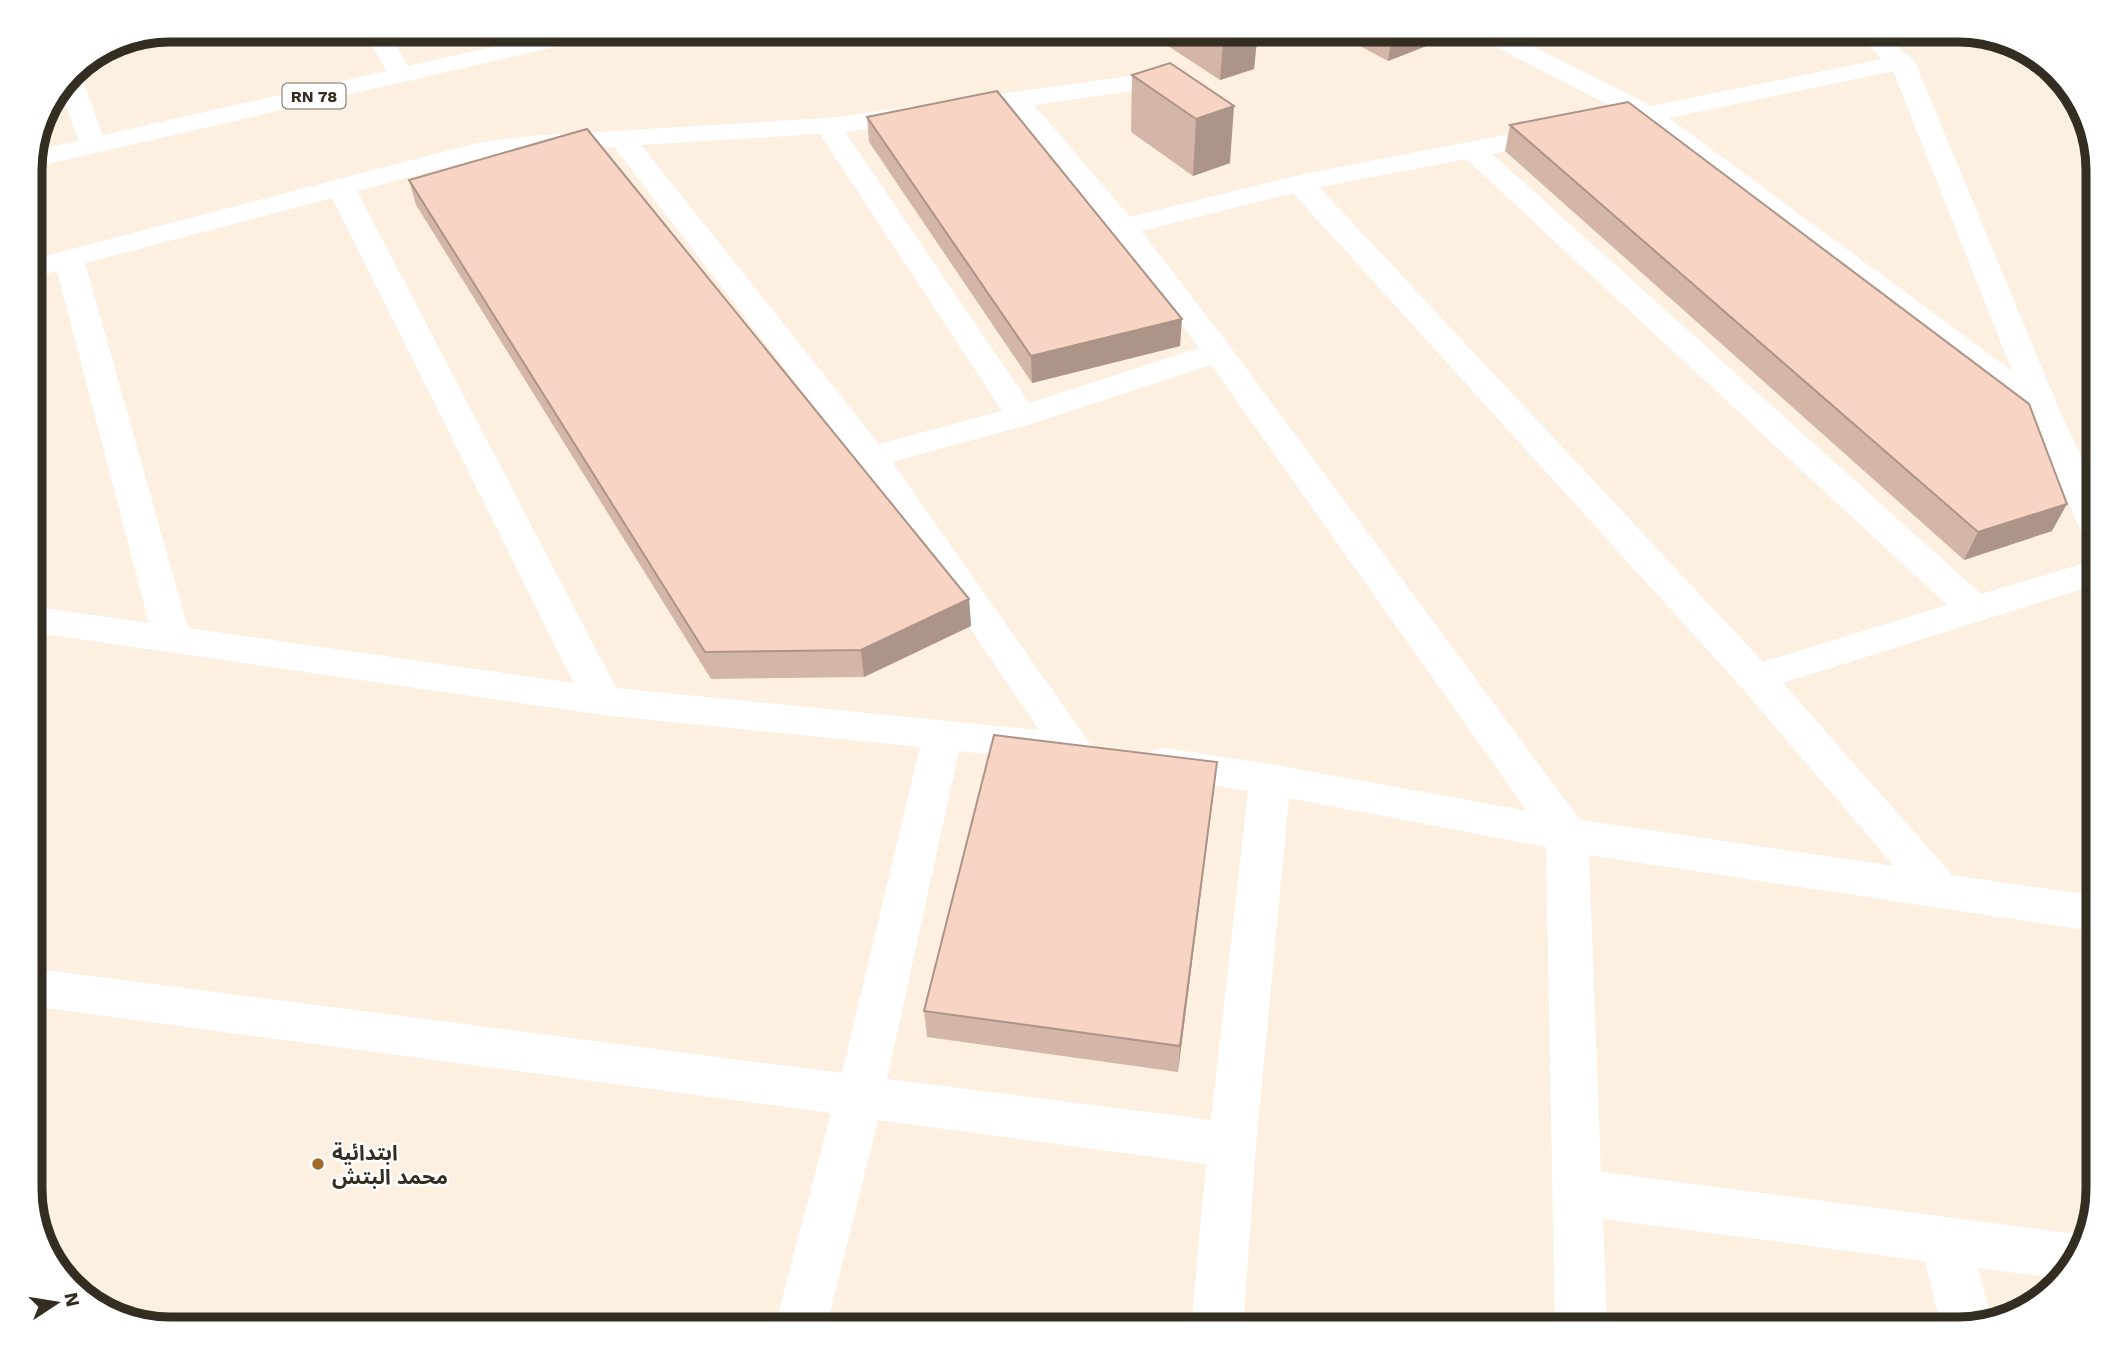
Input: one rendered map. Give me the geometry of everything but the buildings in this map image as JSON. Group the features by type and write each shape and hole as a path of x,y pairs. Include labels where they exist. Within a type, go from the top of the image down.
{"street":[{"path":"381,42 402,76"},
{"name":"RN 78","path":"42,157 547,42"},
{"path":"1505,42 1648,115 2043,409"},
{"path":"1878,42 1902,62 2043,409 2086,503"},
{"path":"1123,227 1299,183 1902,62"},
{"path":"42,267 477,151 531,144 828,126 1166,79 1209,103"},
{"path":"72,87 93,145"},
{"path":"1016,101 1123,227 1218,352 1567,835 1580,1317"},
{"path":"828,126 1022,416"},
{"path":"623,139 1101,753"},
{"path":"1472,149 1975,609"},
{"path":"1299,183 1756,678 1941,892"},
{"path":"341,187 603,701"},
{"path":"69,259 172,640"},
{"path":"871,457 1022,416 1218,352"},
{"path":"1756,678 2086,575"},
{"path":"42,621 603,701 943,734 1101,753 1270,779 1567,835 2086,912"},
{"path":"803,1317 860,1095 943,734"},
{"path":"1218,1317 1232,1145 1270,779"},
{"path":"42,989 1232,1145"},
{"path":"1575,1192 2067,1256"},
{"path":"1945,1240 1964,1317"}],"place":[{"name":"ابتدائية محمد البتش","path":"318,1164"}]}
